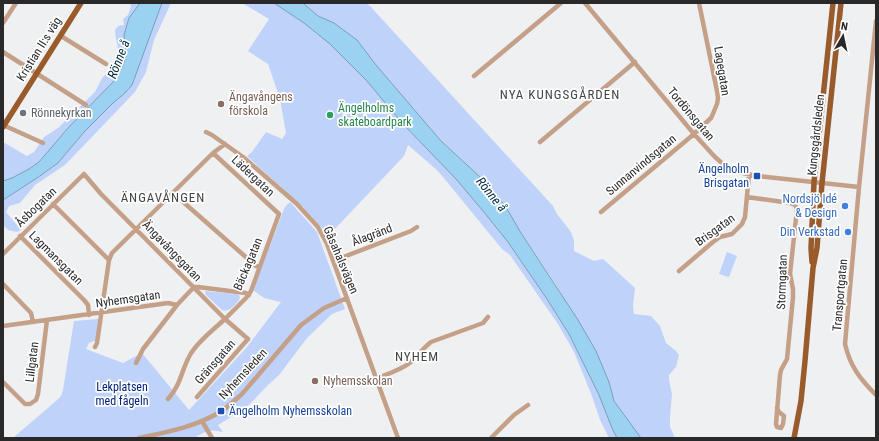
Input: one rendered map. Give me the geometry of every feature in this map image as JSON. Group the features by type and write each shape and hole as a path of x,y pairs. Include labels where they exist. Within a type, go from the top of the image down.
{"main road":[{"name":"Kristian II:s väg","path":"3,126 81,3"},
{"name":"Kungsgårdsleden","path":"794,438 801,401 805,361 812,268 811,248 814,182 833,3"},
{"name":"Kungsgårdsleden","path":"812,268 817,248 822,183 841,3"}],"street":[{"path":"3,23 16,3"},
{"path":"474,76 561,3"},
{"name":"Tordönsgatan","path":"585,3 694,134 724,165 735,171 770,178 814,182"},
{"name":"Lagegatan","path":"694,134 712,116 718,98 699,3"},
{"name":"Transportgatan","path":"876,21 845,344 848,356 856,373 865,385 876,395"},
{"path":"61,36 106,64"},
{"path":"3,52 86,105"},
{"path":"540,142 635,62"},
{"path":"3,126 43,143"},
{"name":"Gåsahalsvägen","path":"206,132 243,156 297,204 322,232 398,438"},
{"name":"Sunnanvindsgatan","path":"601,212 694,134"},
{"path":"95,347 102,313 109,260 112,253 213,153 225,144"},
{"name":"Lädergatan","path":"213,153 279,214"},
{"name":"Åsbogatan","path":"3,254 84,174"},
{"name":"Ängavångsgatan","path":"84,174 101,194 248,339"},
{"name":"Brisgatan","path":"679,271 713,242 720,237 732,234 742,224 745,217 749,174"},
{"path":"814,182 859,187"},
{"path":"174,193 256,266 259,267"},
{"name":"Stormgatan","path":"747,197 790,203 795,205 797,209 790,274 793,297 787,359 781,372 778,408"},
{"path":"53,204 109,260"},
{"name":"Bäckagatan","path":"168,400 178,385 192,350 248,295 279,214"},
{"name":"Ålagränd","path":"333,260 411,231 417,227"},
{"name":"Lagmansgatan","path":"20,236 84,300 88,305 88,315"},
{"path":"3,284 31,313 33,322"},
{"path":"194,287 246,293 248,295"},
{"name":"Nyhemsgatan","path":"3,326 168,303 177,305 194,287"},
{"name":"Nyhemsleden","path":"139,438 181,428 202,421 232,403 242,394 301,325 324,308 347,298"},
{"path":"136,363 143,350 177,305"},
{"path":"377,378 407,365 414,360 426,345 431,342 483,323 488,317"},
{"name":"Lillgatan","path":"3,382 24,403 31,404 36,400 47,320"},
{"name":"Gränsgatan","path":"197,397 248,339"},
{"path":"491,438 514,415 528,405"},
{"path":"202,421 212,438"}],"green space":[{"path":"129,3 140,3 129,18 124,35 126,56 122,68 114,81 68,128 39,162 12,178 3,181 3,142 27,156 34,152 44,137 58,128 95,92 102,78 119,56 115,31 118,27 124,25 123,19 128,15 131,6"},
{"path":"162,3 171,3 154,40 146,72 135,92 65,165 35,185 20,203 9,206 6,212 21,230 17,232 8,230 3,225 3,200 58,163 85,131 132,85"},
{"path":"242,3 274,3 304,23 330,44 366,80 403,124 456,179 508,242 569,334 599,395 617,438 609,438 600,420 574,352 558,324 510,255 502,249 438,171 408,145 404,156 332,232 322,228 303,207 247,156 252,152 266,132 282,139 286,133 280,99 268,64 248,51 269,19"},
{"path":"303,3 366,3 370,6 553,206 557,214 571,232 574,240 574,251 594,261 603,259 635,288 633,306 634,314 651,316 660,326 666,343 679,355 676,367 669,375 672,394 670,427 675,438 641,438 614,401 609,382 596,351 506,207 479,176 441,141 376,65 357,40 334,23 318,16"},
{"name":"Lekplatsen med fågeln","path":"290,202 317,232 345,309 332,314 307,338 279,375 250,404 218,425 223,432 208,431 194,438 14,438 61,396 74,321 98,319 97,340 89,343 86,349 123,363 142,353 189,410 247,347 281,302 264,298 253,290 282,214 285,207"},
{"path":"727,252 737,256 729,277 719,274"},
{"path":"206,291 236,294 239,295 240,298 232,308 225,311 206,295"}],"water":[{"path":"140,3 162,3 132,85 85,131 58,163 3,200 3,181 12,178 39,162 68,128 114,81 122,68 126,56 124,35 129,18"},
{"name":"Rönne å","path":"274,3 303,3 318,16 334,23 357,40 376,65 441,141 479,176 506,207 521,233 578,320 596,351 609,382 614,401 641,438 617,438 599,395 569,334 508,242 483,211 456,179 403,124 366,80 330,44 304,23"}],"place":[{"name":"Ängavångens förskola","path":"221,104"},
{"name":"Rönnekyrkan","path":"23,113"},
{"name":"Ängelholms skateboardpark","path":"330,115"},
{"name":"Ängelholm Brisgatan","path":"757,176"},
{"name":"Nordsjö Idé & Design","path":"845,206"},
{"name":"Din Verkstad","path":"848,232"},
{"name":"Nyhemsskolan","path":"315,381"},
{"name":"Ängelholm Nyhemsskolan","path":"221,411"}],"district":[{"name":"NYA KUNGSGÅRDEN","path":"560,94"},
{"name":"ÄNGAVÅNGEN","path":"163,197"},
{"name":"NYHEM","path":"417,356"}]}
